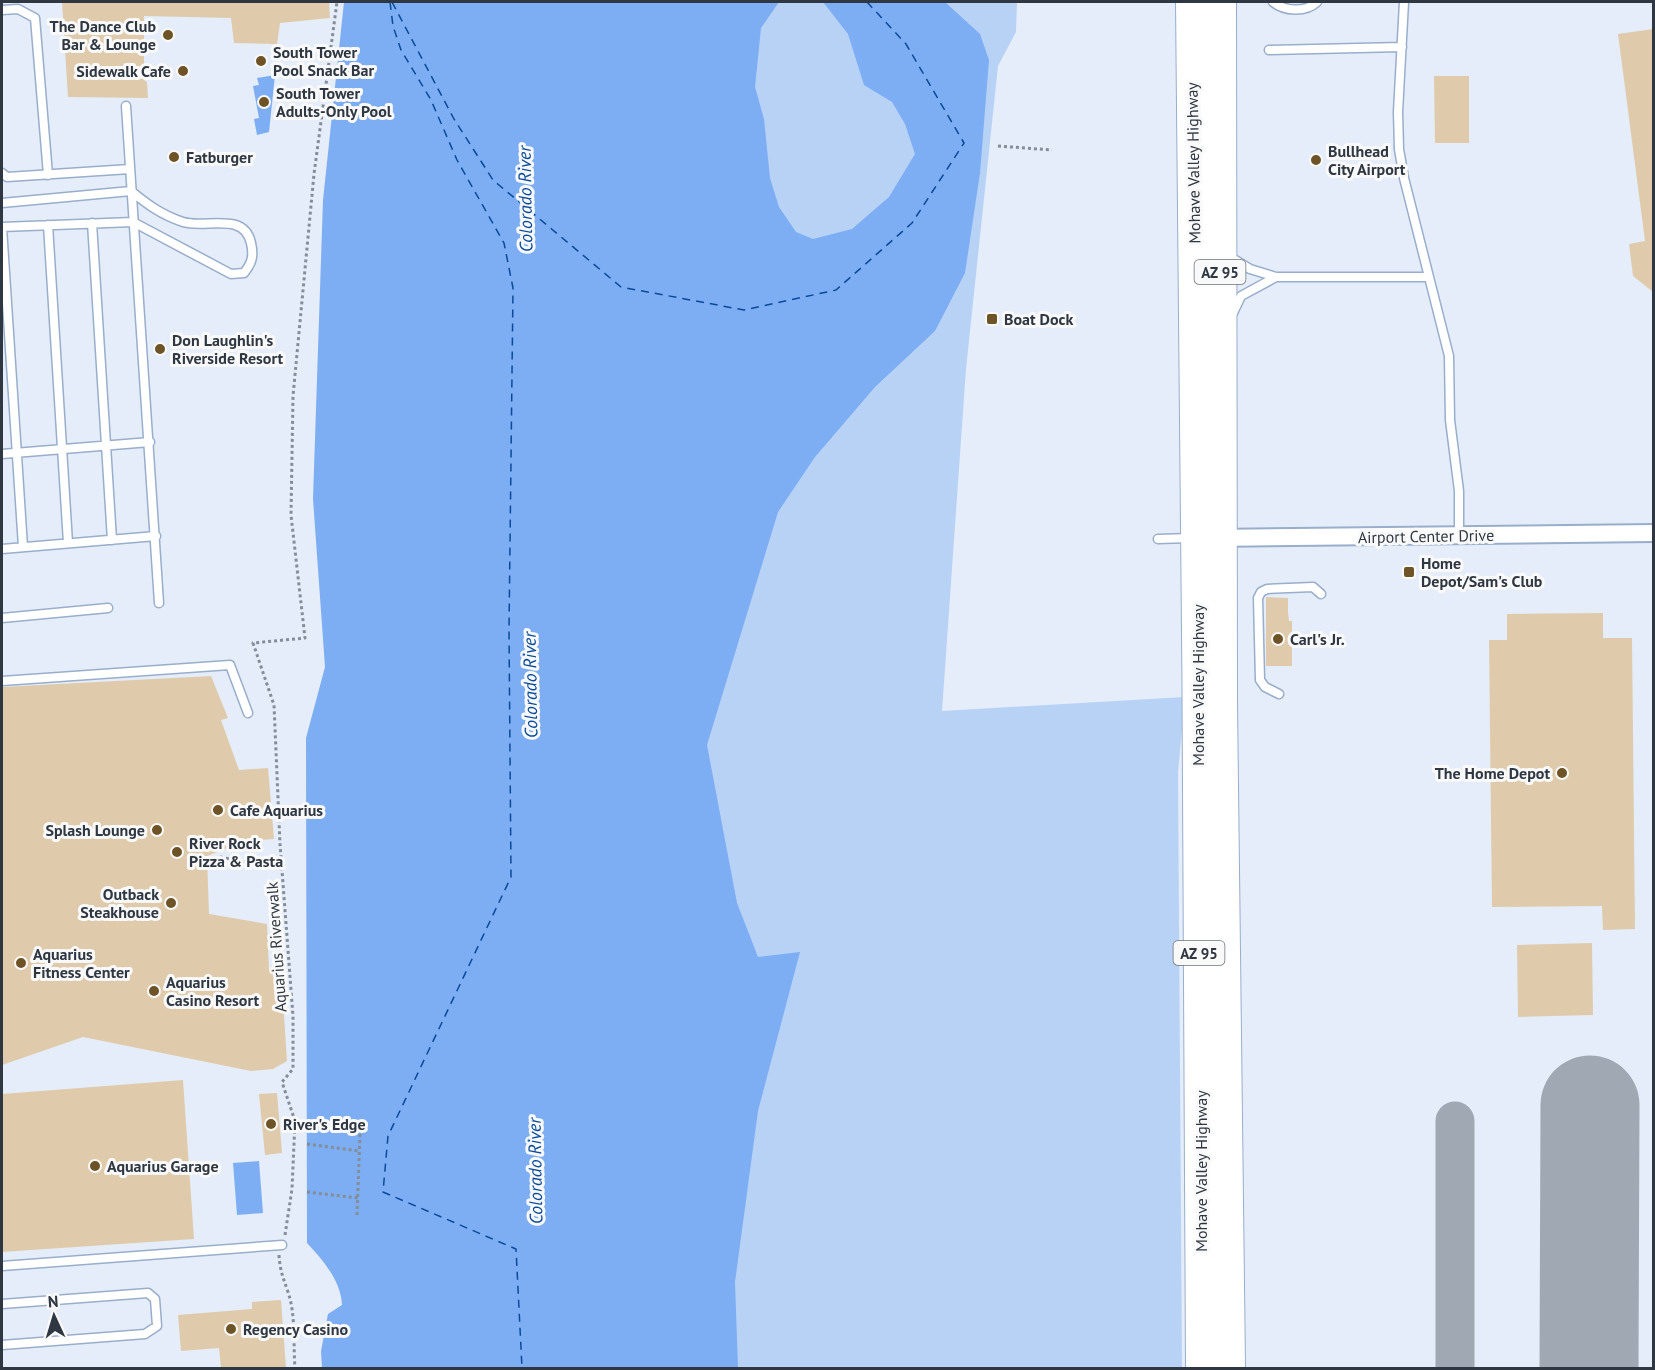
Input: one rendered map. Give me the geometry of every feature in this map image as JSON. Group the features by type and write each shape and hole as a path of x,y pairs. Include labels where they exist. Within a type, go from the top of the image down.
{"highway":[{"name":"Mohave Valley Highway","path":"1192,2 1210,538 1229,1368"},
{"name":"Mohave Valley Highway","path":"1203,1368 1197,736 1210,538 1225,402 1220,251 1220,2"}],"street":[{"name":"Airport Center Drive","path":"1210,538 1653,533"}],"lane":[{"path":"1273,2 1294,10 1312,6 1317,2"},
{"path":"1404,2 1399,149 1449,356 1450,420 1459,491 1459,536"},
{"path":"2,10 18,9 35,18 48,175"},
{"path":"1269,50 1402,48"},
{"path":"126,106 159,603"},
{"path":"2,173 7,177 130,169"},
{"path":"2,203 131,191 154,210 186,223 219,223 241,227 249,235 253,250 252,263 244,273 231,274 133,222 2,227 23,547"},
{"path":"92,224 104,446 112,540"},
{"path":"48,225 68,543"},
{"path":"1220,251 1250,269 1276,277 1428,276"},
{"path":"1233,320 1232,309 1241,296 1276,277"},
{"path":"2,454 150,442"},
{"path":"2,549 156,536"},
{"path":"1158,539 1210,538"},
{"path":"1279,694 1264,687 1260,680 1258,598 1261,591 1267,589 1313,587 1321,594"},
{"path":"2,618 108,608"},
{"path":"2,681 230,665 248,713"},
{"path":"2,1266 282,1245"},
{"path":"2,1304 148,1293 155,1299 157,1326 145,1334 2,1345"}],"path":[{"name":"Aquarius Riverwalk","path":"282,1245 292,1189 295,1121 282,1082 293,1069 293,1016 282,869 274,705 253,643 305,638 291,515 293,396 314,174 337,2"},
{"path":"998,146 1052,150"},
{"path":"220,857 282,869"},
{"path":"357,1215 360,1134"},
{"path":"307,1144 359,1151"},
{"path":"307,1192 358,1198"},
{"path":"282,1245 279,1252 280,1276 290,1300 295,1368"}],"shaded area":[{"path":"683,2 1017,2 1016,32 998,66 966,369 942,711 1185,697 1178,772 1182,1368 693,1368"}],"water":[{"name":"Colorado River","path":"344,2 779,2 761,28 755,87 764,119 770,178 779,207 796,232 813,239 852,229 889,197 915,154 905,124 892,102 864,85 848,34 823,2 945,2 980,34 989,60 980,173 965,273 935,331 875,387 815,457 778,512 707,745 737,903 758,957 800,952 758,1111 735,1282 738,1368 322,1368 321,1351 328,1314 342,1305 335,1279 307,1243 306,738 325,667 313,499 323,200"},
{"name":"South Tower Adults-Only Pool","path":"275,75 269,132 257,135 254,119 259,118 253,86 259,85 257,78"},
{"path":"259,1161 263,1213 237,1215 233,1163"}],"building":[{"path":"62,2 329,2 330,18 280,23 277,44 234,43 231,18 144,16 144,80 147,82 148,98 68,97"},
{"path":"1653,29 1653,292 1633,276 1629,244 1645,241 1618,34"},
{"path":"1434,76 1469,76 1469,143 1435,143"},
{"name":"Carl's Jr.","path":"1266,597 1288,598 1289,621 1292,621 1292,666 1266,666"},
{"name":"The Home Depot","path":"1603,613 1603,638 1632,638 1635,929 1603,930 1602,906 1492,907 1489,640 1507,640 1507,614"},
{"name":"Aquarius Casino Resort","path":"211,676 228,718 221,720 239,770 268,768 274,839 246,841 207,856 209,914 267,924 269,970 281,970 287,1061 273,1069 251,1071 83,1037 2,1065 2,687"},
{"path":"1592,943 1593,1015 1518,1017 1517,945"},
{"name":"Aquarius Garage","path":"183,1080 194,1239 2,1252 2,1094"},
{"name":"River's Edge","path":"277,1093 282,1153 265,1155 259,1094"},
{"name":"Regency Casino","path":"281,1300 286,1368 221,1368 219,1348 181,1351 178,1315 252,1309 252,1302"}],"ferry route":[{"path":"390,2 393,26 401,50 431,100 457,160 504,243 513,288 509,630 511,877 388,1136 383,1192 516,1249 522,1368"},
{"path":"392,2 454,119 493,180 621,287 744,310 836,290 912,223 964,143 906,44 867,2"}],"taxiway":[{"path":"1455,1121 1455,1368"}],"runway":[{"path":"1589,1368 1590,1105"}],"place":[{"name":"The Dance Club Bar & Lounge","path":"168,35"},
{"name":"South Tower Pool Snack Bar","path":"261,61"},
{"name":"Sidewalk Cafe","path":"183,71"},
{"name":"South Tower Adults-Only Pool","path":"264,102"},
{"name":"Fatburger","path":"174,157"},
{"name":"Bullhead City Airport","path":"1316,160"},
{"name":"Boat Dock","path":"992,319"},
{"name":"Don Laughlin's Riverside Resort","path":"160,349"},
{"name":"Home Depot/Sam's Club","path":"1409,572"},
{"name":"Carl's Jr.","path":"1278,639"},
{"name":"The Home Depot","path":"1562,773"},
{"name":"Cafe Aquarius","path":"218,810"},
{"name":"Splash Lounge","path":"157,830"},
{"name":"River Rock Pizza & Pasta","path":"177,852"},
{"name":"Outback Steakhouse","path":"171,903"},
{"name":"Aquarius Fitness Center","path":"21,963"},
{"name":"Aquarius Casino Resort","path":"154,991"},
{"name":"River's Edge","path":"271,1124"},
{"name":"Aquarius Garage","path":"95,1166"},
{"name":"Regency Casino","path":"231,1329"}]}
